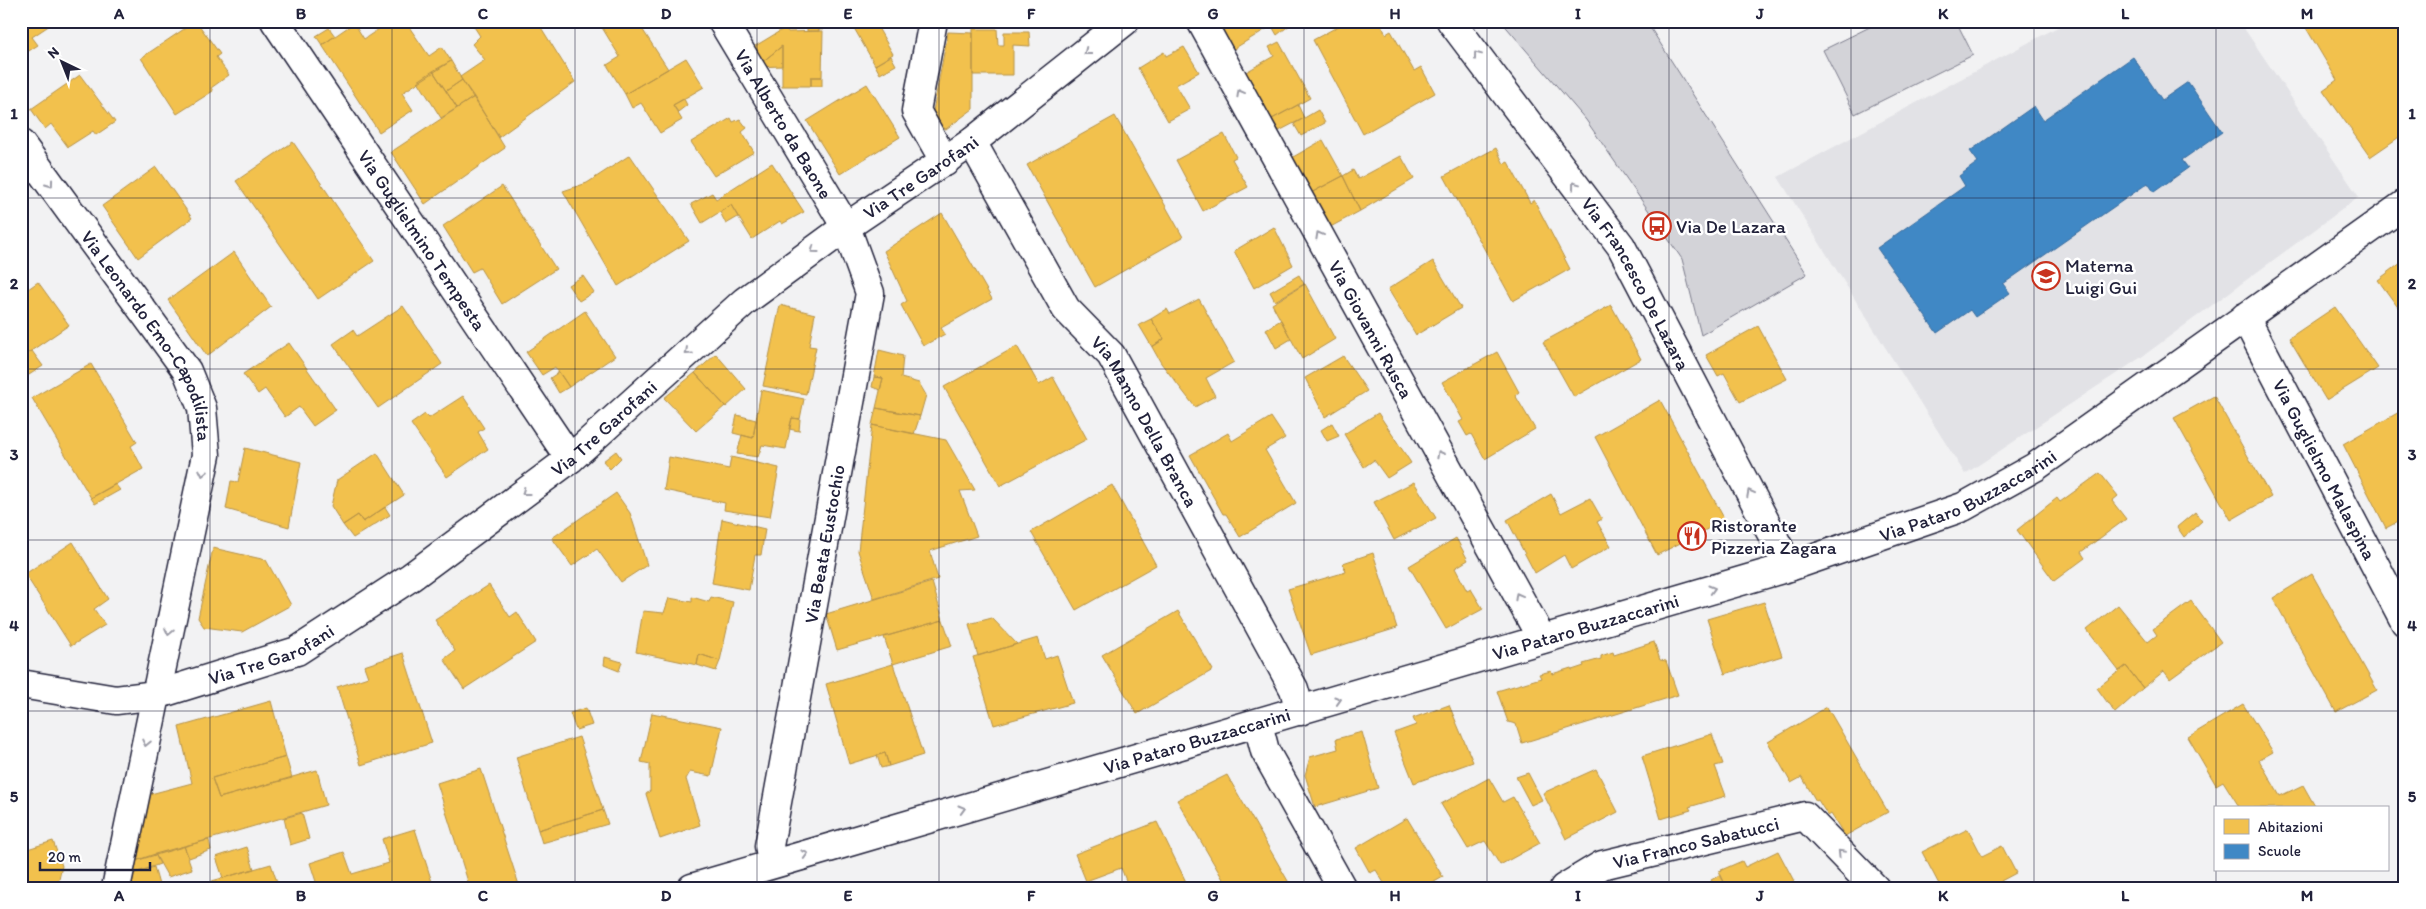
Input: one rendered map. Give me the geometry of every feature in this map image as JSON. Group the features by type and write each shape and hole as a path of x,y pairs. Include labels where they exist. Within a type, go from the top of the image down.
{"street":[{"name":"Via Guglielmino Tempesta","path":"275,21 570,459"},
{"name":"Via Alberto da Baone","path":"722,21 846,227"},
{"path":"933,21 916,111 945,162"},
{"name":"Via Tre Garofani","path":"21,684 116,700 156,695 297,651 411,576 570,459 745,301 846,227 945,162 1125,21"},
{"name":"Via Giovanni Rusca","path":"1201,21 1542,639"},
{"name":"Via Francesco De Lazara","path":"1451,21 1621,246 1788,567"},
{"name":"Via Manno Della Branca","path":"972,142 1066,310 1112,356 1294,690 1300,711"},
{"name":"Via Leonardo Emo-Capodilista","path":"21,144 187,371 202,408 206,456 116,888"},
{"name":"Via Pataro Buzzaccarini","path":"692,888 1258,724 1788,567 1971,502 2035,467 2405,204"},
{"name":"Via Beata Eustochio","path":"773,863 769,846 870,293 846,227"},
{"name":"Via Guglielmo Malaspina","path":"2245,317 2405,622"},
{"path":"1258,724 1265,751 1342,888"},
{"name":"Via Franco Sabatucci","path":"1564,888 1602,865 1805,816 1875,888"}],"shaded area":[{"path":"1501,21 1646,21 1807,274 1701,335 1682,259 1586,120"},
{"path":"1882,21 1956,21 1973,55 1855,114 1823,50"},
{"name":"Materna Luigi Gui","path":"2069,21 2239,21 2359,197 2143,356 1965,474 1778,177"}],"building: Abitazioni":[{"path":"21,21 47,21 50,25 32,37 38,45 21,56"},
{"path":"196,21 220,54 216,57 229,75 211,88 213,91 177,114 141,58"},
{"path":"373,21 405,21 429,56 442,47 451,61 402,93 413,110 379,132 322,45 354,23 364,39 379,29"},
{"path":"537,21 575,82 499,137 460,77 485,60 472,44 480,36 471,22"},
{"path":"598,21 637,21 668,69 625,94 607,65 620,57"},
{"path":"807,21 820,21 819,31 807,31"},
{"path":"850,21 885,21 877,26 893,54 875,65"},
{"path":"1216,21 1268,21 1271,26 1232,50"},
{"path":"1269,21 1295,21 1277,35"},
{"path":"1348,21 1379,21 1386,34 1391,31 1414,71 1421,67 1435,93 1363,134 1313,40"},
{"path":"2302,21 2391,21 2405,44 2405,133 2370,157 2323,90 2337,80"},
{"path":"329,28 335,36 322,45 316,36"},
{"path":"785,28 788,32 823,31 822,77 811,77 811,86 782,86 782,46 756,67 747,51"},
{"path":"973,29 997,29 998,45 1004,45 1004,32 1029,32 1030,46 1013,45 1013,75 973,75"},
{"path":"948,32 973,33 973,109 946,129 931,122"},
{"path":"1279,42 1310,98 1272,119 1246,72 1274,56 1269,47"},
{"path":"782,46 782,66 756,67"},
{"path":"1184,47 1199,72 1176,85 1190,109 1168,121 1138,68 1164,52 1166,56"},
{"path":"891,56 896,65 880,74 875,65"},
{"path":"686,58 704,87 673,105 682,120 660,133 641,103 632,108 625,94"},
{"path":"451,61 462,80 446,91 433,71"},
{"path":"433,71 457,108 441,118 418,81"},
{"path":"80,75 115,122 96,135 93,131 68,147 51,124 45,129 31,109"},
{"path":"811,77 822,77 822,86 811,86"},
{"path":"462,80 474,97 457,108 446,91"},
{"path":"867,84 900,137 840,174 807,121"},
{"path":"474,97 505,148 425,204 391,152"},
{"path":"684,99 687,105 678,112 673,105"},
{"path":"1298,105 1304,118 1279,131 1272,119"},
{"path":"1318,110 1325,123 1301,136 1294,124"},
{"path":"1115,116 1183,237 1095,287 1027,165"},
{"path":"731,118 733,122 740,119 747,128 742,132 754,152 714,176 691,142"},
{"path":"1224,134 1236,157 1232,159 1248,187 1203,211 1176,160"},
{"path":"1323,140 1343,176 1305,196 1286,161"},
{"path":"293,142 374,261 318,299 236,181"},
{"path":"1496,148 1504,164 1508,162 1530,203 1534,200 1570,269 1513,301 1444,176"},
{"path":"630,155 689,241 618,286 563,191 587,183"},
{"path":"1401,156 1414,179 1360,211 1343,176 1353,170 1358,179"},
{"path":"772,163 804,212 782,224 780,221 752,239 731,205 702,223 691,204 712,193 716,199"},
{"path":"156,167 192,218 138,258 102,206"},
{"path":"1343,176 1360,211 1323,231 1305,196"},
{"path":"502,186 556,269 502,304 480,268 472,272 443,226"},
{"path":"731,205 738,217 726,224 720,212"},
{"path":"942,213 992,299 941,328 945,334 923,346 901,305 907,301 884,251"},
{"path":"1274,227 1293,265 1254,288 1234,251"},
{"path":"234,252 271,307 207,356 168,300"},
{"path":"2405,260 2405,317 2378,280"},
{"path":"1433,261 1461,308 1416,335 1388,289"},
{"path":"1299,275 1304,284 1275,301 1270,292"},
{"path":"583,276 594,292 579,301 568,285"},
{"path":"38,282 69,325 25,355 21,349 21,294"},
{"path":"1305,284 1335,339 1302,359 1272,304"},
{"path":"1199,299 1234,362 1206,378 1215,396 1195,407 1161,363 1152,347 1164,339 1151,319 1167,309 1170,314"},
{"path":"780,305 815,314 809,346 816,347 806,394 763,386"},
{"path":"1611,305 1641,359 1574,397 1543,342"},
{"path":"403,306 442,364 378,408 333,344 353,330 357,336"},
{"path":"2335,307 2378,368 2326,400 2289,338"},
{"path":"585,311 615,356 569,387 555,367 542,375 526,352"},
{"path":"1151,319 1164,339 1152,347 1139,325"},
{"path":"1281,320 1291,339 1276,348 1266,329"},
{"path":"1758,326 1787,379 1740,402 1724,373 1718,376 1706,355"},
{"path":"289,343 336,410 313,426 299,407 285,417 265,389 258,394 243,374"},
{"path":"1017,346 1039,385 1053,377 1087,439 1000,486 944,387"},
{"path":"879,350 903,356 901,378 919,383 926,395 920,416 876,408 883,378 874,377"},
{"path":"32,351 43,366 21,380 21,357"},
{"path":"1497,352 1519,392 1515,395 1535,429 1485,459 1471,434 1467,436 1459,422 1463,420 1442,382"},
{"path":"716,354 746,389 726,407 695,373"},
{"path":"1343,356 1367,391 1325,417 1305,378"},
{"path":"91,364 137,442 131,446 143,469 91,498 32,398"},
{"path":"559,372 569,387 559,393 550,378"},
{"path":"695,373 725,406 696,431 664,398"},
{"path":"874,377 883,378 880,390 872,387"},
{"path":"761,390 804,399 800,419 792,418 786,449 762,445 758,457 737,454 742,435 753,438"},
{"path":"463,396 484,428 478,432 488,449 447,477 411,424 425,414 429,418"},
{"path":"2214,396 2271,497 2231,520 2174,418"},
{"path":"1660,400 1725,520 1657,555 1595,437"},
{"path":"876,408 920,416 914,434 872,425"},
{"path":"2401,411 2405,417 2405,518 2386,528 2343,444"},
{"path":"1378,413 1411,463 1387,478 1374,460 1364,467 1344,434"},
{"path":"737,415 756,420 753,438 733,433"},
{"path":"1271,417 1285,438 1265,450 1296,503 1240,537 1226,514 1223,514 1190,455 1228,433 1232,441"},
{"path":"792,418 800,419 799,431 789,429"},
{"path":"1332,423 1339,436 1327,441 1321,430"},
{"path":"872,425 946,440 975,490 960,491 977,536 930,551 938,579 874,599 858,551"},
{"path":"245,448 301,462 289,527 226,509 231,481 238,482"},
{"path":"616,451 621,458 610,469 603,461"},
{"path":"377,453 404,495 363,522 358,515 343,525 331,506 337,480"},
{"path":"669,457 729,469 731,457 779,468 770,517 724,510 725,503 664,490"},
{"path":"2100,473 2118,496 2112,501 2126,519 2081,552 2085,558 2054,581 2017,530 2057,498 2060,502"},
{"path":"1414,482 1436,518 1394,540 1374,502"},
{"path":"115,484 120,490 95,504 91,498"},
{"path":"1112,485 1156,565 1076,610 1031,532"},
{"path":"616,493 630,513 647,565 621,582 597,549 572,566 552,538"},
{"path":"1551,494 1561,513 1590,498 1602,519 1597,522 1611,546 1571,569 1564,555 1535,573 1507,520"},
{"path":"385,507 390,515 353,538 343,525 358,515 363,522"},
{"path":"2195,512 2202,521 2184,537 2177,527"},
{"path":"722,519 765,529 761,555 755,555 749,590 712,583"},
{"path":"1456,538 1468,560 1455,568 1467,591 1471,589 1483,609 1446,629 1409,566"},
{"path":"73,542 108,599 94,609 105,625 71,646 25,574"},
{"path":"213,548 266,560 291,605 242,632 204,627 198,618"},
{"path":"1373,553 1397,628 1311,655 1288,589 1346,572 1343,563"},
{"path":"2312,574 2377,690 2336,712 2273,598"},
{"path":"932,582 943,620 837,650 826,614"},
{"path":"489,585 510,617 517,612 536,642 464,689 444,659 455,651 435,620"},
{"path":"692,597 709,602 711,597 733,602 720,661 699,654 697,665 636,652 643,611 664,613 669,598 692,602"},
{"path":"2191,601 2221,642 2170,679 2164,671 2143,688 2126,666 2119,671 2087,630 2118,605 2148,642 2157,635 2153,629"},
{"path":"1764,602 1782,656 1725,674 1707,619"},
{"path":"1178,611 1213,670 1137,714 1102,655"},
{"path":"992,618 1017,644 978,656 969,624"},
{"path":"943,620 952,646 893,664 884,637"},
{"path":"1038,638 1045,659 1057,655 1073,703 994,725 973,657"},
{"path":"1654,642 1660,660 1666,661 1678,695 1522,743 1516,724 1508,722 1497,691 1541,678 1539,674 1551,671 1552,674 1571,668 1572,670 1584,666 1583,664 1601,659 1601,656 1613,652 1614,655"},
{"path":"403,653 432,743 361,765 337,687 368,677 364,666"},
{"path":"699,654 720,661 716,671 697,665"},
{"path":"605,657 622,662 619,671 604,665"},
{"path":"893,664 923,755 889,766 885,753 849,764 826,684"},
{"path":"2126,666 2143,688 2115,713 2097,688"},
{"path":"271,701 286,757 212,778 219,798 317,770 326,805 135,861 143,796 192,783 179,727"},
{"path":"2243,704 2273,752 2259,760 2280,796 2303,785 2315,806 2239,806 2223,781 2216,785 2188,737"},
{"path":"1449,705 1473,762 1414,783 1394,733 1416,725 1413,718"},
{"path":"1827,707 1888,812 1845,836 1831,814 1828,816 1818,800 1816,801 1802,777 1791,783 1768,742"},
{"path":"586,708 592,725 576,730 570,713"},
{"path":"652,713 722,727 711,776 690,772 686,779 700,825 660,839 646,794 650,791 650,764 641,762"},
{"path":"1362,732 1378,788 1315,807 1305,775 1310,757 1338,749 1336,739"},
{"path":"1712,734 1723,764 1715,766 1726,796 1689,807 1691,810 1661,819 1642,756"},
{"path":"579,737 603,810 538,830 516,757"},
{"path":"885,753 889,766 881,768 877,755"},
{"path":"286,757 292,778 219,798 212,778"},
{"path":"481,769 520,888 470,888 437,783"},
{"path":"1596,769 1618,812 1566,839 1543,793"},
{"path":"1528,773 1542,800 1531,805 1516,777"},
{"path":"1227,775 1292,888 1228,888 1177,800"},
{"path":"1489,778 1503,802 1513,797 1540,843 1500,865 1485,841 1468,849 1441,804"},
{"path":"603,810 608,824 542,843 538,830"},
{"path":"302,813 309,839 290,845 284,818"},
{"path":"1407,818 1443,877 1424,888 1387,888 1376,870 1370,873 1356,848"},
{"path":"1157,822 1189,888 1129,888 1121,868 1086,881 1075,854"},
{"path":"415,829 434,888 318,888 310,863 344,852 352,874 389,863 382,839"},
{"path":"1968,829 1982,856 2002,846 2016,873 2001,881 2004,888 1941,888 1922,852"},
{"path":"209,840 211,850 189,858 184,846"},
{"path":"53,841 62,866 57,888 21,888 21,851"},
{"path":"184,846 192,869 168,877 155,854"},
{"path":"247,847 254,869 223,878 216,857"},
{"path":"1778,851 1794,881 1780,888 1727,888 1719,871 1742,861 1745,867"},
{"path":"155,854 160,864 132,874 135,861"},
{"path":"271,864 279,888 214,888 212,881"},
{"path":"154,867 159,885 147,888 129,888 132,874"},
{"path":"1720,875 1727,888 1715,888 1711,880"}],"building: Scuole":[{"path":"2133,57 2162,100 2188,82 2222,132 2182,160 2188,168 2154,192 2148,183 2003,284 2010,293 1975,317 1970,310 1937,333 1877,248 1965,186 1959,176 1978,162 1970,151 2034,106 2043,120"}],"place":[{"name":"Via De Lazara","path":"1657,226"},
{"name":"Materna Luigi Gui","path":"2046,276"},
{"name":"Ristorante Pizzeria Zagara","path":"1692,536"}]}
